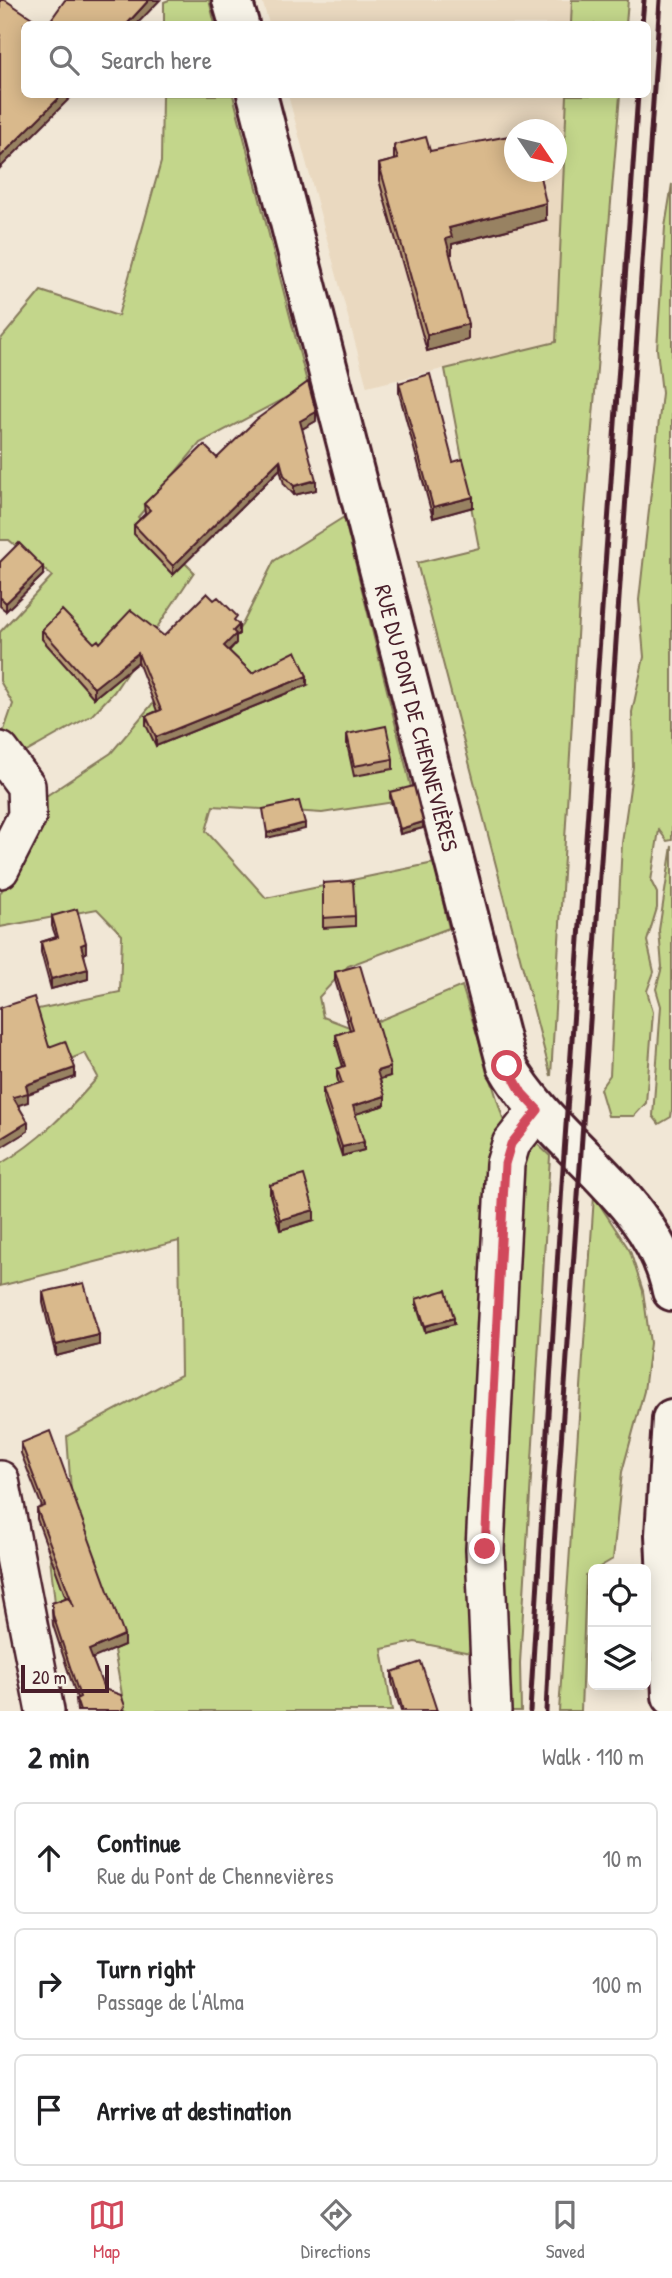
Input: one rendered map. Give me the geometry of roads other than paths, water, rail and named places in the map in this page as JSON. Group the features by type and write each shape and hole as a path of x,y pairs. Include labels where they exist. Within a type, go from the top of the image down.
{"main road":[{"path":"232,0 238,21"},
{"name":"RUE DU PONT DE CHENNEVIÈRES","path":"258,98 507,1066 522,1093 643,1222 667,1264 672,1292"},
{"path":"672,1419 668,1535 672,1696"}],"street":[{"path":"0,751 26,786 27,816 0,869"},
{"path":"492,1711 485,1549 505,1164 511,1144 538,1110"},
{"path":"0,1480 45,1711"}],"railway":[{"path":"642,21 644,0"},
{"path":"546,1711 554,1546 660,0"},
{"path":"530,1711 563,1168 638,98"}]}
